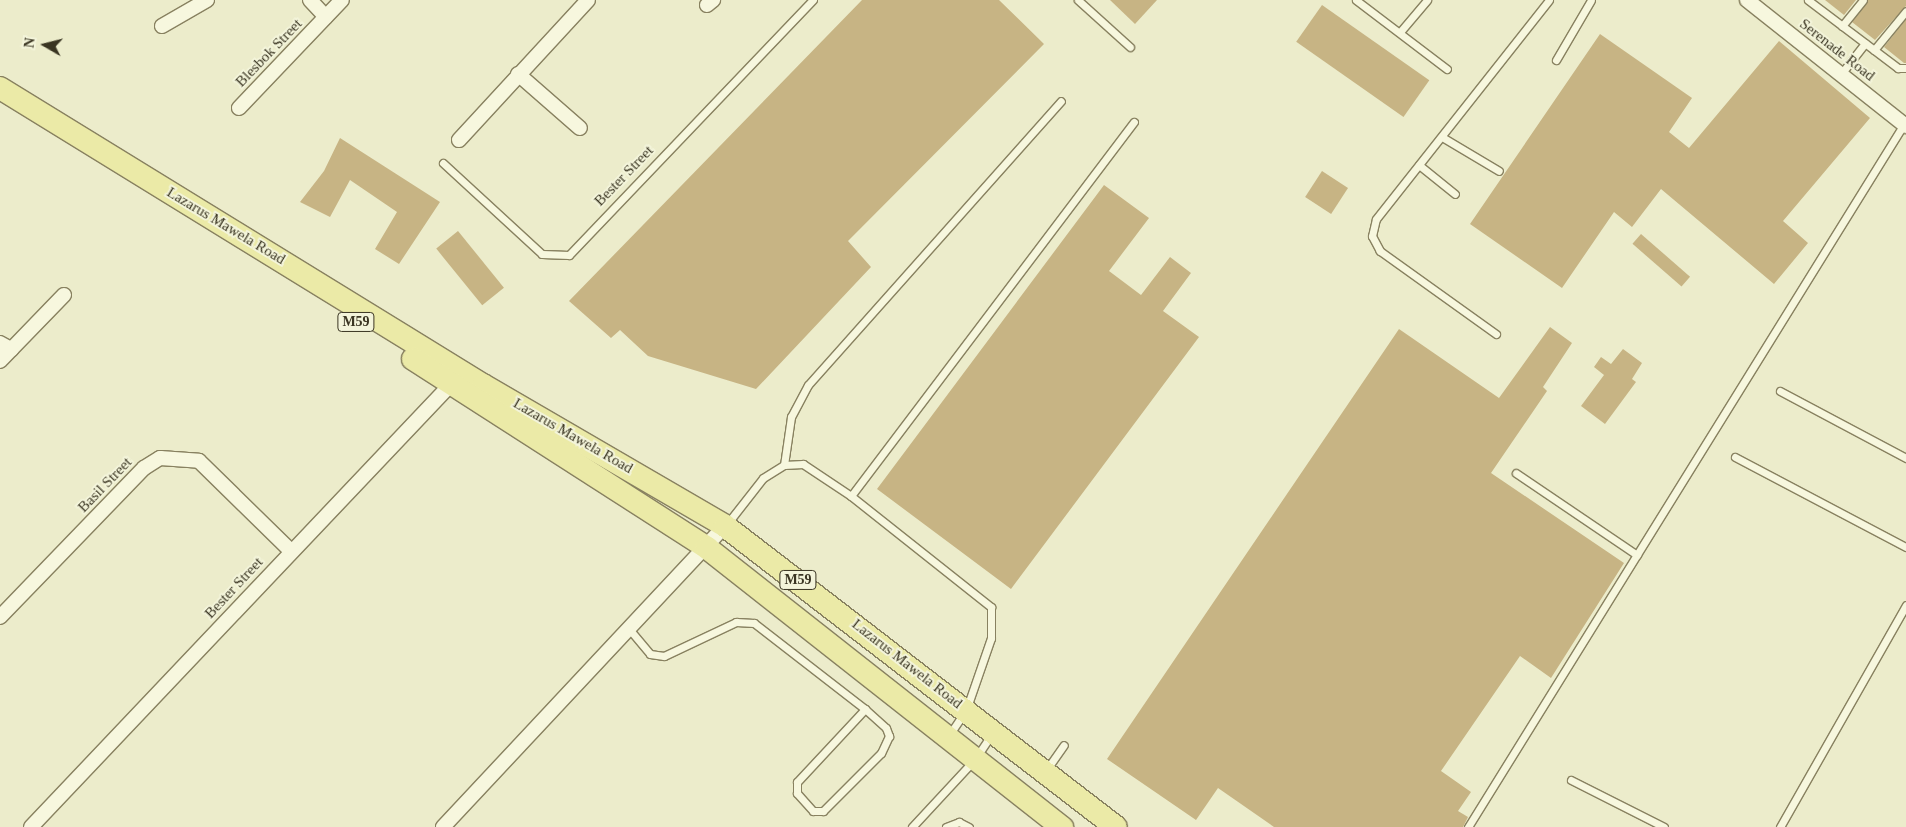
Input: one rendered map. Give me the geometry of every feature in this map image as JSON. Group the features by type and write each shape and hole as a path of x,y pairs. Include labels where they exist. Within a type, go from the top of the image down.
{"main road":[{"name":"Lazarus Mawela Road","path":"0,88 457,378 707,548 1062,827"},
{"name":"Lazarus Mawela Road","path":"0,104 457,378 725,526 1116,827"}],"street":[{"path":"162,26 207,0"},
{"path":"310,0 326,17"},
{"name":"Blesbok Street","path":"239,108 342,0"},
{"path":"459,140 588,0"},
{"name":"Serenade Road","path":"1747,0 1905,125"},
{"path":"518,74 580,128"},
{"path":"0,361 5,346 64,295"},
{"name":"Bester Street","path":"31,827 457,378"},
{"name":"Basil Street","path":"0,617 144,468 160,458 199,461 291,551"},
{"path":"443,827 707,548 725,526"}],"lane":[{"name":"Bester Street","path":"443,162 542,254 568,255 813,0"},
{"path":"1078,0 1130,47"},
{"path":"1356,0 1447,69"},
{"path":"1400,32 1427,0"},
{"path":"1496,334 1380,252 1372,236 1376,219 1550,0"},
{"path":"1556,60 1591,0"},
{"path":"1842,26 1863,0"},
{"path":"1811,1 1898,68 1906,68"},
{"path":"1874,50 1906,11"},
{"path":"1841,74 1866,43"},
{"path":"784,465 791,417 808,385 1061,101"},
{"path":"851,496 1134,122"},
{"path":"1468,827 1905,125"},
{"path":"1442,137 1499,171"},
{"path":"1419,165 1455,194"},
{"path":"1780,390 1906,458"},
{"path":"1735,457 1906,547"},
{"path":"725,526 763,478 784,465 815,469 994,612 991,638 966,710 947,737"},
{"path":"1516,473 1637,555"},
{"path":"1780,827 1906,605"},
{"path":"630,630 650,654 664,656 736,622 754,623 865,709 886,728 887,743 823,811 813,811 797,792 797,782 865,709"},
{"path":"912,827 976,759 994,732"},
{"path":"1045,772 1064,745"},
{"path":"1571,780 1664,827"},
{"path":"946,827 959,822 969,827"}],"building":[{"path":"862,0 999,0 1044,44 848,241 871,267 756,389 648,356 620,330 611,338 569,301"},
{"path":"1110,0 1157,0 1135,24"},
{"path":"1825,0 1856,0 1844,15"},
{"path":"1868,0 1906,0 1906,6 1875,40 1852,22"},
{"path":"1322,5 1429,80 1403,117 1296,42"},
{"path":"1906,19 1906,63 1904,63 1884,47"},
{"path":"1600,34 1692,98 1669,132 1689,148 1779,41 1870,118 1783,221 1808,243 1774,284 1661,189 1632,227 1614,212 1562,288 1470,224"},
{"path":"340,138 440,202 399,264 375,249 397,212 350,180 330,217 300,202 324,171"},
{"path":"1322,171 1348,188 1331,214 1305,197"},
{"path":"1104,185 1149,218 1109,271 1141,295 1170,257 1191,273 1163,311 1199,337 1011,589 877,489"},
{"path":"458,231 504,288 482,305 436,249"},
{"path":"1641,234 1690,277 1682,286 1632,244"},
{"path":"1550,327 1572,343 1543,387 1547,391 1491,473 1624,563 1551,678 1520,656 1441,771 1471,792 1458,811 1468,817 1463,827 1274,827 1218,788 1196,820 1107,759 1399,329 1499,398"},
{"path":"1623,349 1642,363 1632,379 1636,382 1605,424 1581,406 1604,375 1594,367 1601,357 1611,364"}]}
